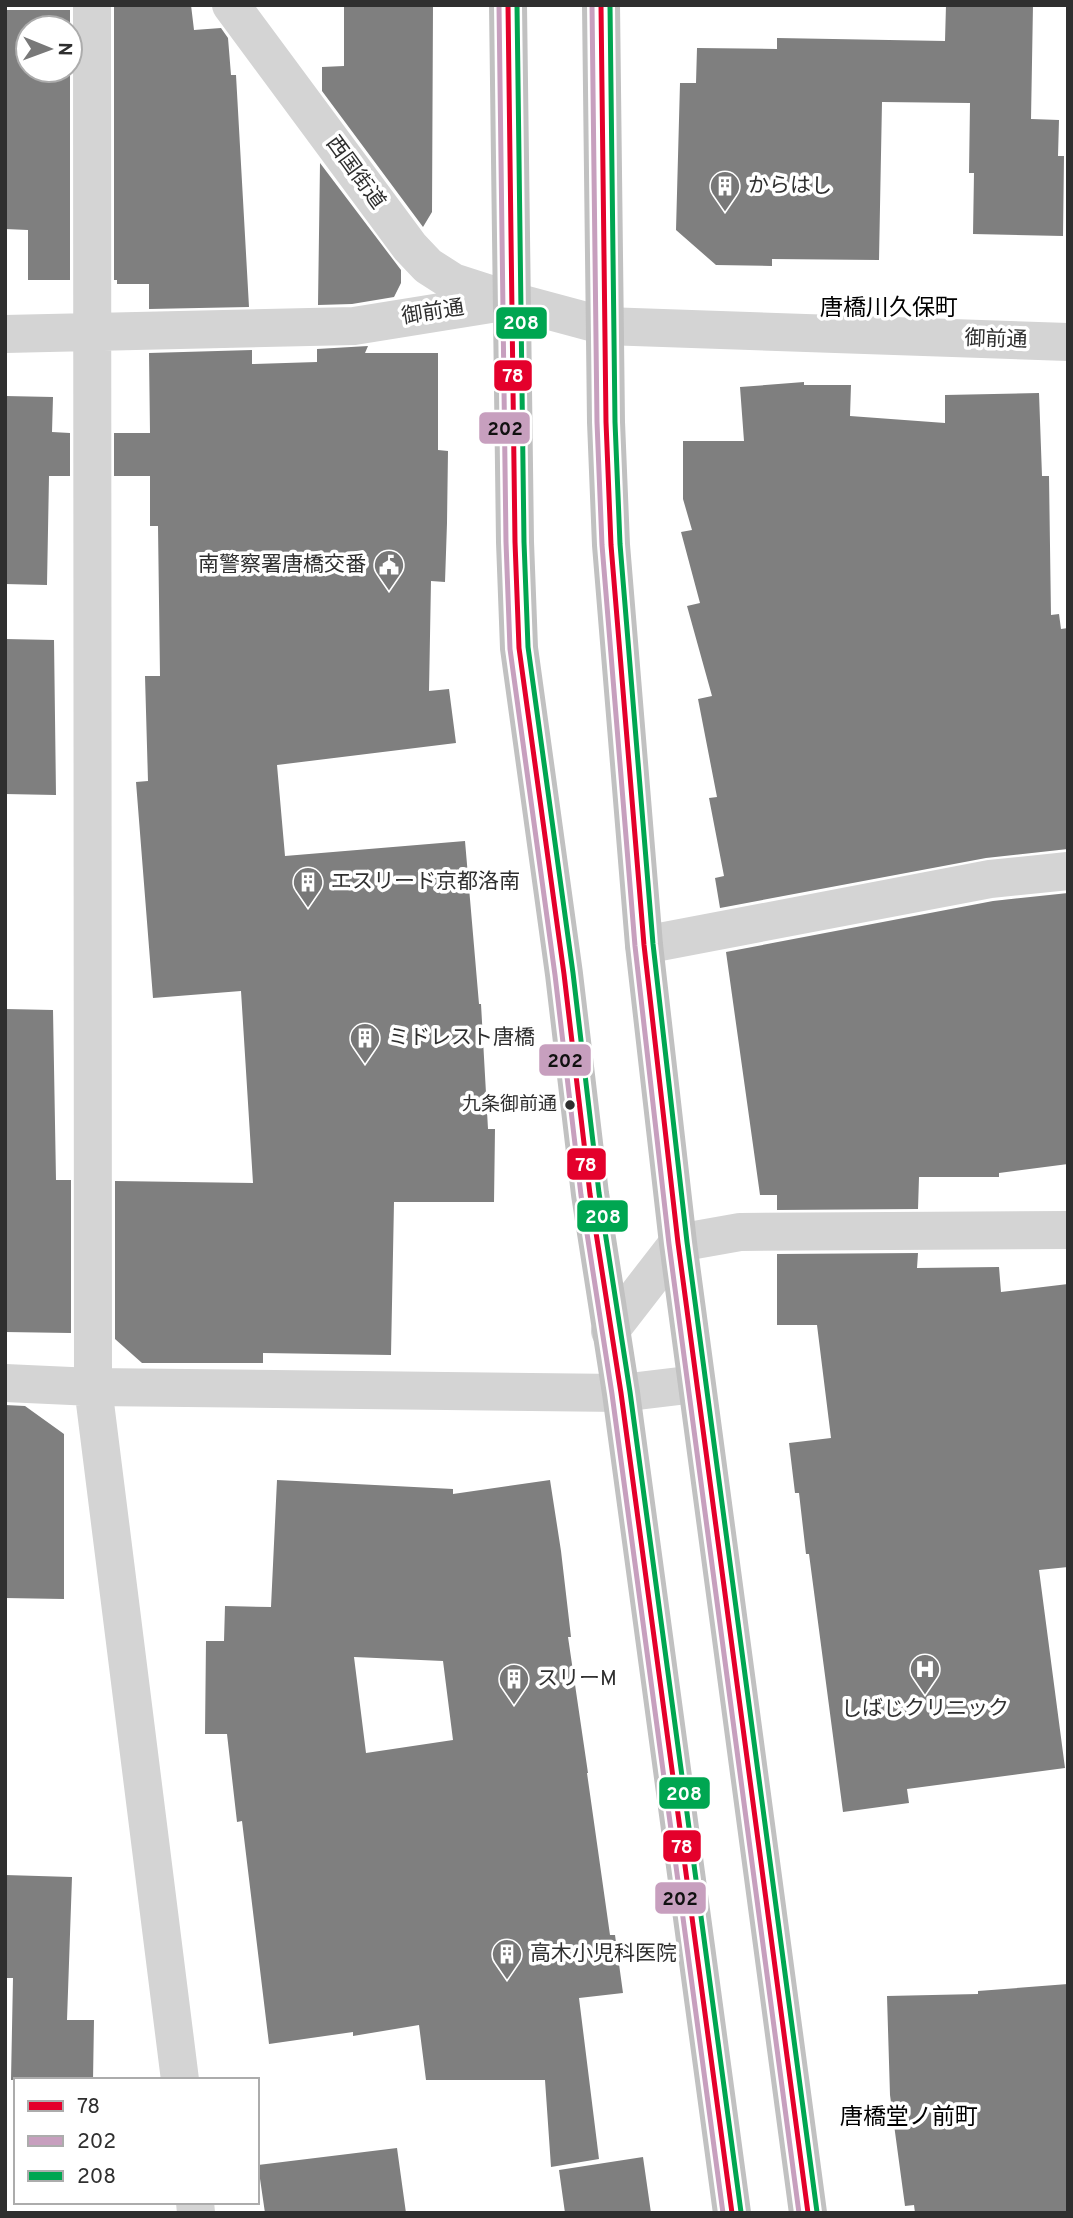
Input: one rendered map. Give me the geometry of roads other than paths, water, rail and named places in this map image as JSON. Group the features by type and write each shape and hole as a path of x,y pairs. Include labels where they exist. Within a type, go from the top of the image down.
{"highway":[{"path":"508,5 519,648 564,974 590,1194 621,1393 732,2213"},
{"path":"601,5 611,545 644,945 696,1384 808,2213"}],"street":[{"path":"92,5 93,1387 180,2078"},
{"name":"西国街道","path":"231,5 410,247 429,266 453,282 512,301"},
{"name":"御前通","path":"5,334 354,326 512,301 605,326 1068,342"},
{"path":"644,945 990,879 1068,871"},
{"path":"611,1331 678,1243 740,1232 1068,1230"},
{"path":"5,1383 93,1387 621,1393 696,1384"}],"place":[{"name":"からはし","path":"725,213"},
{"name":"南警察署唐橋交番","path":"389,592"},
{"name":"エスリード京都洛南","path":"308,909"},
{"name":"ミドレスト唐橋","path":"365,1065"},
{"name":"九条御前通","path":"570,1105"},
{"name":"しばじクリニック","path":"925,1696"},
{"name":"スリーM","path":"514,1706"},
{"name":"高木小児科医院","path":"507,1981"}],"district":[{"name":"唐橋川久保町","path":"889,309"},
{"name":"唐橋堂ノ前町","path":"909,2118"}]}
